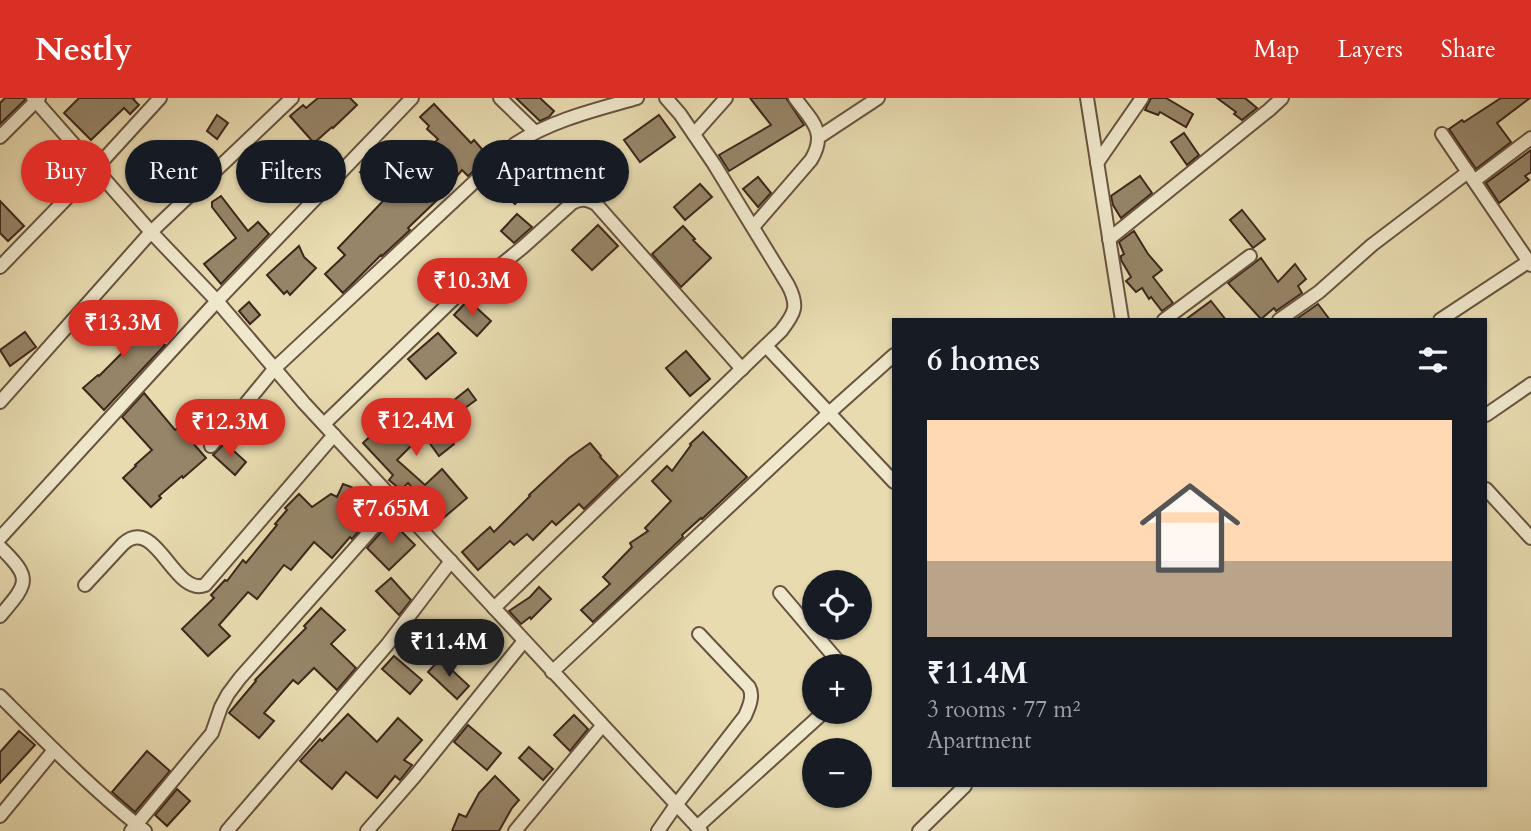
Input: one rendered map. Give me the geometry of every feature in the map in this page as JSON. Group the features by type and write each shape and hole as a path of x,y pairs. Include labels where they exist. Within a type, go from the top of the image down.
{"street":[{"path":"111,152 160,98"},
{"path":"0,402 151,232 292,98"},
{"path":"0,538 218,301 412,98"},
{"path":"500,98 534,131"},
{"path":"211,446 275,368 515,144 534,131 562,120 637,98"},
{"path":"494,608 766,346 792,317 794,297 694,134 666,98"},
{"path":"694,134 726,98"},
{"path":"753,228 817,151 819,137 815,126 795,98"},
{"path":"819,137 878,98"},
{"path":"1087,98 1122,318"},
{"path":"1097,163 1142,98"},
{"path":"1109,239 1282,98"},
{"path":"0,138 36,99 71,140"},
{"path":"1442,134 1530,262 1443,318"},
{"path":"1282,318 1319,292 1371,245 1531,138"},
{"path":"111,187 218,301 334,435 699,829 811,724"},
{"path":"324,424 468,285 501,265 579,199 596,204 742,369"},
{"path":"0,267 62,203"},
{"path":"1167,318 1250,256"},
{"path":"766,346 892,480"},
{"path":"552,672 892,357"},
{"path":"1487,414 1531,384"},
{"path":"85,585 127,540 135,537 149,541 188,583 198,587 205,585 334,435"},
{"path":"1487,490 1531,538"},
{"path":"0,696 138,829 212,733 221,707 240,678 396,502"},
{"path":"0,547 16,562 23,579 20,593 0,616"},
{"path":"227,831 387,645 451,561"},
{"path":"779,593 832,654"},
{"path":"658,831 744,716 751,697 749,687 699,634"},
{"path":"367,831 524,641"},
{"path":"515,831 602,726"},
{"path":"0,816 54,750"},
{"path":"919,831 964,787"}],"building":[{"path":"5,98 25,100 0,124 0,103"},
{"path":"79,98 135,98 133,99 139,105 130,114 124,108 91,140 64,113"},
{"path":"318,98 350,98 357,105 317,140 311,140 290,116 303,105 306,108"},
{"path":"516,98 540,98 554,111 540,121"},
{"path":"750,98 786,98 804,125 729,171 719,155 771,125"},
{"path":"1151,98 1166,98 1193,114 1186,127 1160,112 1158,115 1145,110"},
{"path":"1217,98 1245,98 1257,108 1242,120"},
{"path":"1501,98 1530,98 1497,123 1511,142 1476,169 1449,129"},
{"path":"434,104 472,142 472,172 468,176 462,170 458,175 458,140 437,140 420,117"},
{"path":"217,115 228,123 217,139 207,131"},
{"path":"659,115 675,137 640,162 629,147 629,140 624,140"},
{"path":"1184,133 1199,155 1187,165 1171,142"},
{"path":"1531,150 1531,172 1525,176 1529,180 1499,203 1486,183"},
{"path":"1140,176 1152,193 1121,218 1111,196"},
{"path":"758,177 771,193 758,207 743,189"},
{"path":"700,184 712,197 685,220 674,207"},
{"path":"222,197 248,231 258,222 269,234 221,284 204,264 236,238 212,207 212,203 222,203"},
{"path":"0,201 24,226 8,241 0,233"},
{"path":"381,203 434,203 408,228 410,230 343,293 325,274 345,255 338,248"},
{"path":"1242,210 1265,239 1253,248 1230,220"},
{"path":"517,214 532,227 514,243 501,231"},
{"path":"598,225 618,246 592,270 572,250"},
{"path":"683,226 711,258 681,287 652,254"},
{"path":"1134,231 1162,270 1153,277 1173,303 1162,311 1142,288 1136,292 1126,281 1131,277 1121,260 1124,254 1119,242"},
{"path":"299,246 304,257 316,268 290,295 287,291 284,294 267,275"},
{"path":"1261,258 1278,282 1295,264 1306,279 1298,286 1302,293 1276,311 1274,308 1262,318 1228,283"},
{"path":"468,300 491,321 477,336 454,315"},
{"path":"1211,301 1224,318 1188,318"},
{"path":"249,302 260,315 250,324 239,311"},
{"path":"1318,304 1328,318 1298,318"},
{"path":"114,311 136,333 144,325 165,345 104,410 83,388 125,350 100,324"},
{"path":"25,332 36,347 10,366 0,350"},
{"path":"438,333 456,353 426,379 408,359"},
{"path":"686,351 710,379 690,396 666,368"},
{"path":"468,389 476,400 461,411 453,401"},
{"path":"144,393 175,430 179,427 206,458 159,496 161,498 151,507 123,478 152,450 122,417"},
{"path":"419,403 438,432 442,429 454,444 439,456 423,434 397,460 425,485 442,469 467,498 441,520 408,483 401,490 389,480 393,475 363,443 393,415 395,417"},
{"path":"703,432 747,477 682,535 683,537 593,622 581,610 610,584 603,577 632,547 630,543 648,531 645,528 671,501 652,481 667,466 672,471 690,444"},
{"path":"225,443 246,462 235,475 213,455"},
{"path":"590,443 618,476 584,509 579,504 556,525 552,521 533,540 527,534 514,545 510,541 478,570 462,552 490,527 494,532 529,495 569,458"},
{"path":"343,484 367,493 381,506 332,558 314,542 291,570 284,565 257,599 248,592 219,625 230,636 208,656 182,629 214,598 211,595 227,581 243,560 246,563 277,525 275,524 287,510 285,508 299,494 312,507 331,494 337,497"},
{"path":"391,521 415,545 389,570 367,548"},
{"path":"391,578 411,600 399,615 376,591"},
{"path":"539,587 551,599 531,619 530,617 521,624 509,611 530,597"},
{"path":"321,608 345,630 331,644 356,668 337,690 314,668 298,684 293,680 264,713 274,721 259,738 229,713 255,680 306,628 304,626"},
{"path":"394,656 422,680 410,694 382,669"},
{"path":"440,659 469,686 457,699 428,672"},
{"path":"348,714 377,742 398,718 422,740 404,760 412,765 400,780 395,776 377,798 346,772 332,789 300,761"},
{"path":"574,715 588,729 570,751 554,735"},
{"path":"468,725 501,753 487,770 454,742"},
{"path":"19,731 35,745 0,783 0,752"},
{"path":"529,747 553,769 543,780 519,758"},
{"path":"147,751 170,771 135,812 112,792"},
{"path":"495,776 519,800 499,831 452,831 459,814 466,817 479,793"},
{"path":"177,789 190,801 167,826 155,815"}]}
